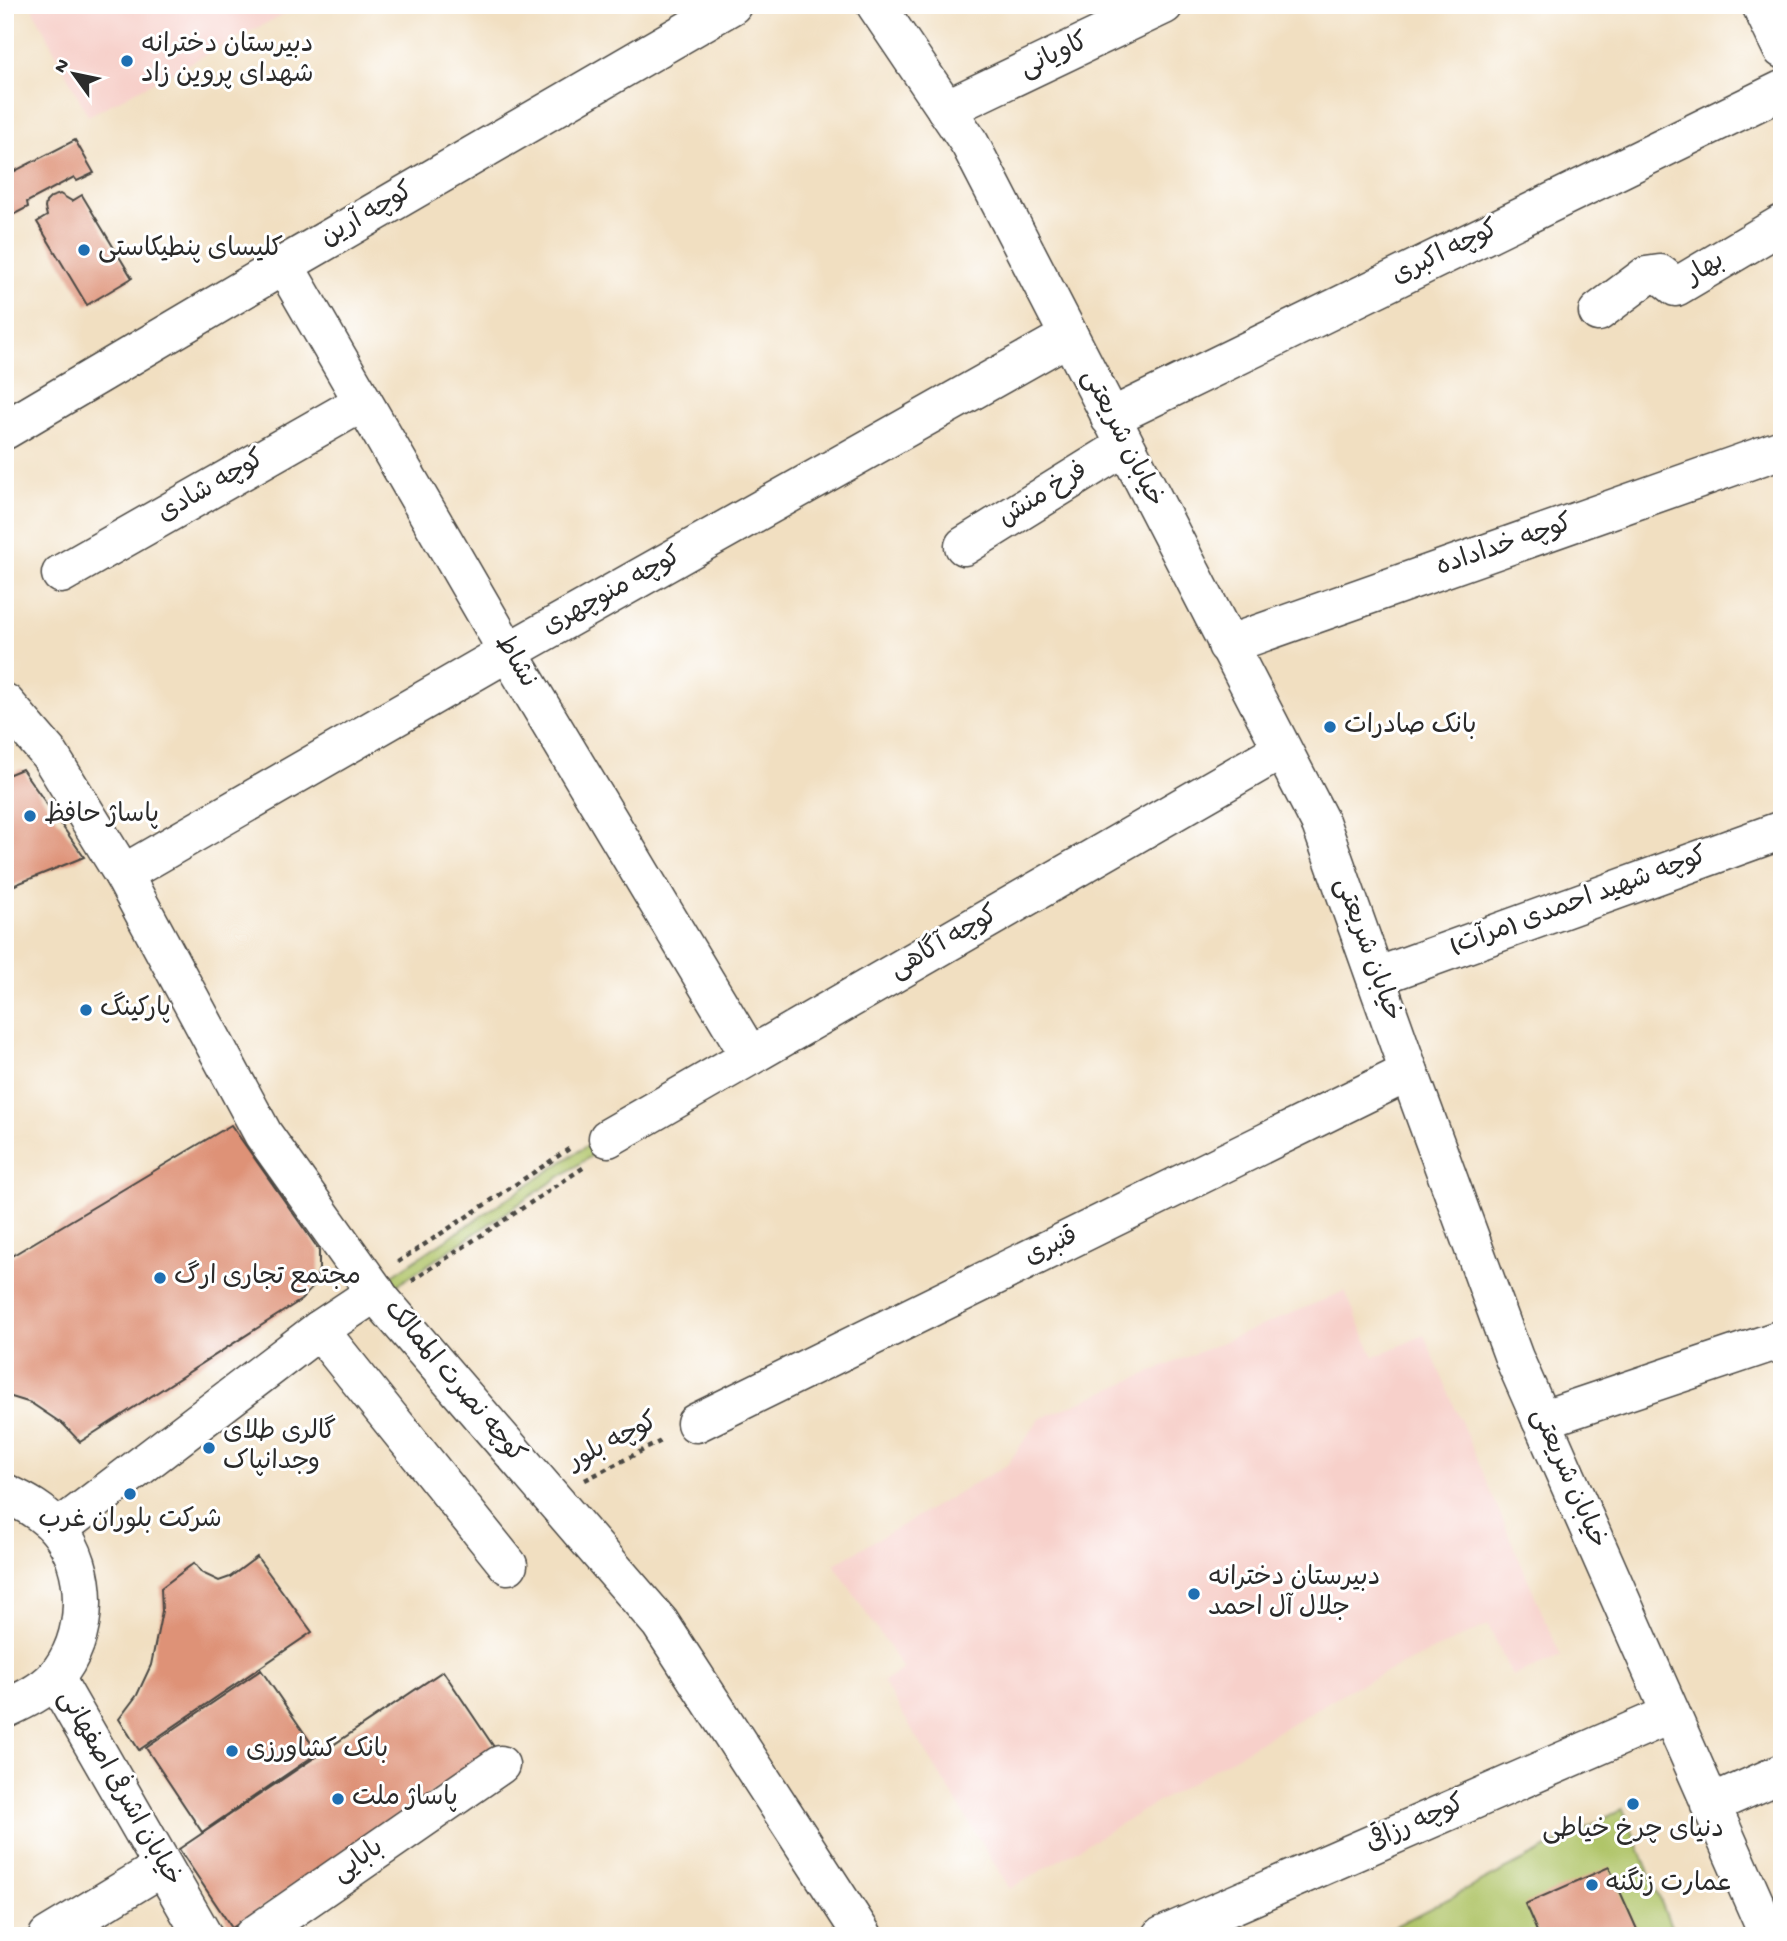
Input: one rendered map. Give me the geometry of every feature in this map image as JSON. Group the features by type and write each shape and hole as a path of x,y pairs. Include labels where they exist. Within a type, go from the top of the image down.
{"street":[{"name":"کوچه آرین","path":"5,430 732,5"},
{"name":"خیابان شریعتی","path":"876,5 970,144 1321,824 1514,1358 1769,1936"},
{"name":"کاویانی","path":"946,109 1164,5"},
{"path":"1761,5 1782,49"},
{"name":"کوچه اکبری","path":"1118,432 1782,90"},
{"name":"بهار","path":"1598,312 1646,276 1660,274 1676,288 1782,224"},
{"name":"نشاط","path":"284,265 508,652 750,1056"},
{"name":"کوچه منوچهری","path":"123,874 508,652 1069,336"},
{"name":"کوچه شادی","path":"61,574 363,402"},
{"name":"فرخ منش","path":"964,546 1118,432"},
{"name":"کوچه خداداده","path":"1227,645 1782,449"},
{"name":"کوچه نصرت الممالک","path":"5,703 49,754 123,874 263,1135 375,1291 660,1623 863,1936"},
{"name":"کوچه آگاهی","path":"608,1138 1281,750"},
{"name":"کوچه شهید احمدی (مرآت)","path":"1376,977 1782,830"},
{"name":"قنبری","path":"696,1423 1409,1072"},
{"path":"58,1529 319,1330 375,1291"},
{"path":"319,1330 508,1565"},
{"path":"1541,1420 1782,1339"},
{"path":"5,1493 31,1504 58,1529 74,1557 82,1588 81,1620 72,1650 30,1694"},
{"name":"خیابان اشرفی اصفهانی","path":"30,1694 75,1740 149,1874 179,1936"},
{"name":"خیابان اشرفی اصفهانی","path":"30,1694 203,1936"},
{"name":"کوچه رزاقی","path":"1162,1936 1671,1714"},
{"name":"بابایی","path":"253,1936 500,1765"},
{"path":"1710,1805 1782,1773"},
{"path":"48,1936 149,1874"}],"path":[{"path":"596,1131 608,1138 607,1152 375,1291 596,1131"},
{"name":"کوچه بلور","path":"550,1498 696,1423"}],"shaded area":[{"name":"دبیرستان دخترانه شهدای پروین زاد","path":"31,5 301,5 88,116"},
{"name":"دبیرستان دخترانه جلال آل احمد","path":"1345,1291 1374,1357 1424,1335 1561,1657 1512,1676 1488,1625 1350,1689 1010,1889 883,1682 903,1669 834,1564 1007,1465 1039,1419"}],"green space":[{"path":"594,1141 600,1150 391,1289 385,1280"},
{"path":"1623,1809 1675,1936 1376,1936"}],"building":[{"path":"75,140 94,173 77,181 74,177 27,202 28,207 5,219 5,176"},
{"name":"کلیسای پنطیکاستی","path":"60,194 72,201 82,195 132,278 87,305 37,222 47,216 46,202"},
{"name":"پاساژ حافظ","path":"22,769 84,857 5,889 5,776"},
{"name":"مجتمع تجاری ارگ","path":"231,1125 319,1250 319,1269 313,1287 301,1300 80,1442 64,1425 31,1403 5,1395 5,1260"},
{"path":"257,1557 312,1632 139,1750 119,1719 137,1695 151,1665 162,1611 161,1588 194,1563 202,1573 219,1581 230,1577"},
{"name":"بانک کشاورزی","path":"261,1670 318,1753 202,1832 146,1748"},
{"name":"پاساژ ملت","path":"443,1671 496,1750 232,1928 179,1849"},
{"name":"عمارت زنگنه","path":"1609,1867 1640,1936 1539,1936 1525,1904"}],"place":[{"name":"دبیرستان دخترانه شهدای پروین زاد","path":"127,61"},
{"name":"کلیسای پنطیکاستی","path":"84,250"},
{"name":"بانک صادرات","path":"1330,727"},
{"name":"پاساژ حافظ","path":"30,816"},
{"name":"پارکینگ","path":"86,1010"},
{"name":"مجتمع تجاری ارگ","path":"160,1278"},
{"name":"گالری طلای وجدانپاک","path":"209,1448"},
{"name":"شرکت بلوران غرب","path":"130,1494"},
{"name":"دبیرستان دخترانه جلال آل احمد","path":"1194,1594"},
{"name":"بانک کشاورزی","path":"232,1751"},
{"name":"پاساژ ملت","path":"338,1799"},
{"name":"دنیای چرخ خیاطی","path":"1633,1804"},
{"name":"عمارت زنگنه","path":"1592,1885"}]}
